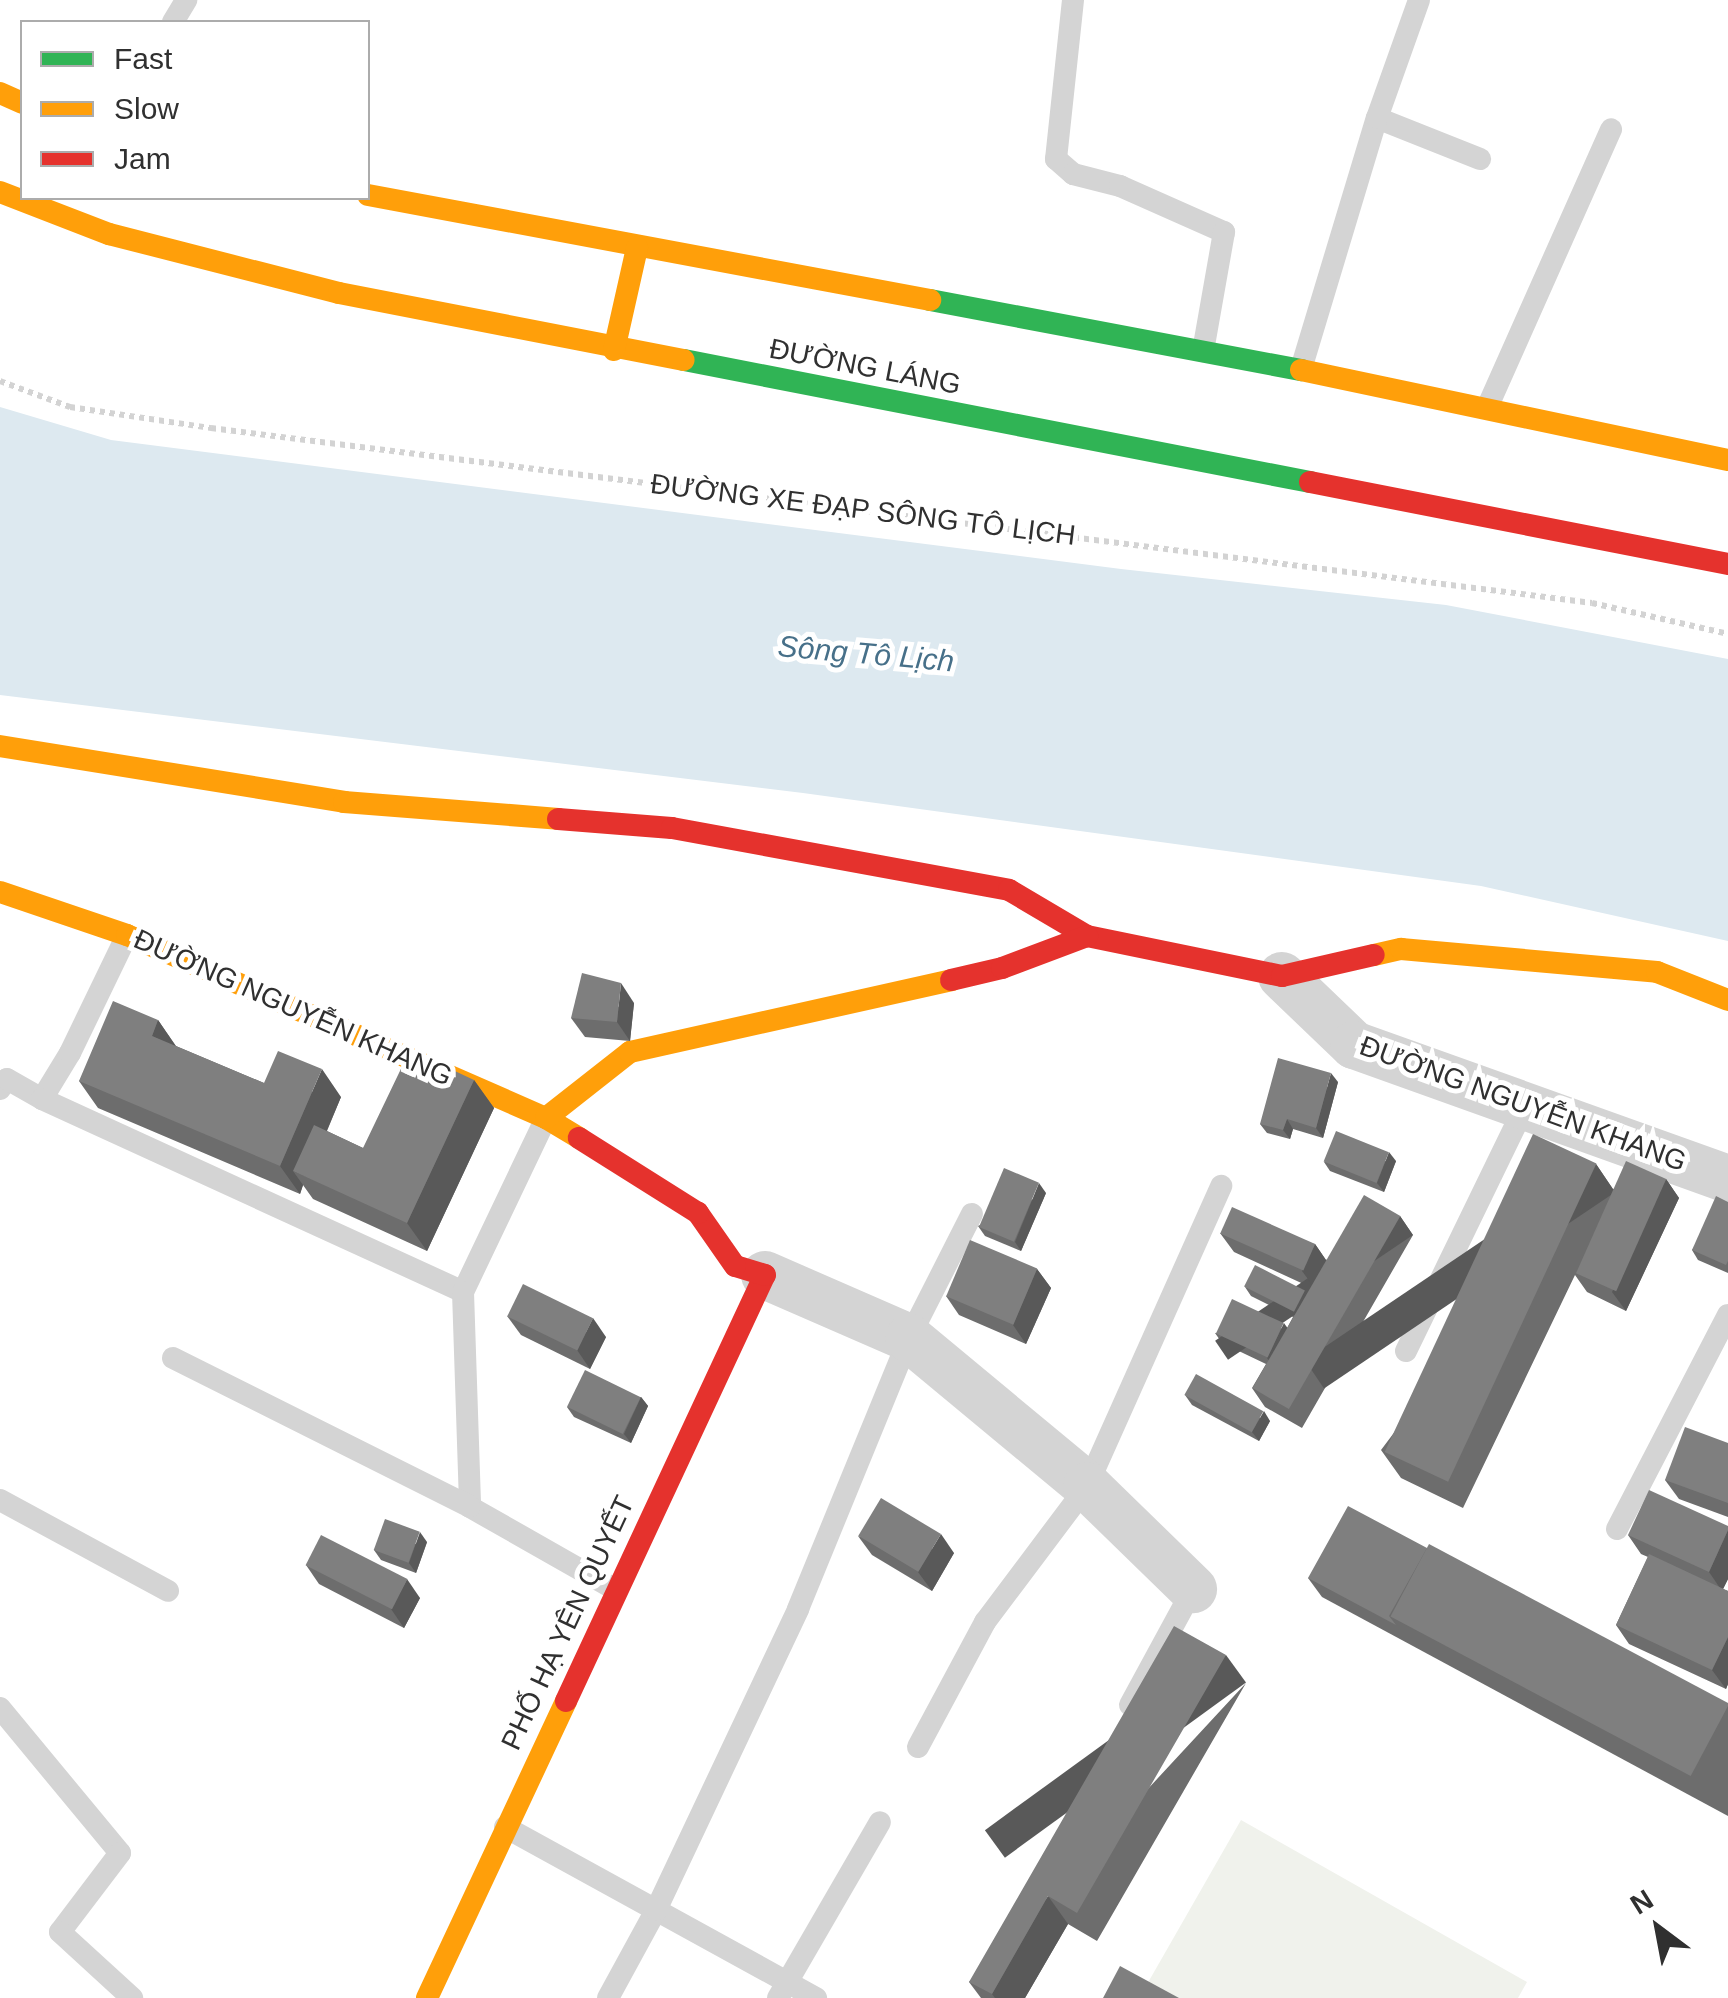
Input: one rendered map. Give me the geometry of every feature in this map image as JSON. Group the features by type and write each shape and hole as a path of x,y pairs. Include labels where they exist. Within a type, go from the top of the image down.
{"main road":[{"path":"370,195 1300,369 1728,460"},
{"path":"0,224 8,196"},
{"name":"ĐƯỜNG LÁNG","path":"8,196 109,234 320,288 614,350 1728,564"},
{"path":"614,350 637,248"},
{"path":"0,746 344,802 691,832 1010,890 1087,936 1282,976 1402,950 1657,972 1728,1000"},
{"name":"ĐƯỜNG NGUYỄN KHANG","path":"0,892 126,934 546,1118 698,1213 735,1266 765,1275"},
{"path":"546,1118 630,1052 1002,968 1087,936"},
{"name":"PHỐ HẠ YÊN QUYẾT","path":"427,1998 765,1275"}],"street":[{"name":"ĐƯỜNG NGUYỄN KHANG","path":"1282,976 1354,1045 1728,1179"},
{"path":"765,1275 908,1338 1087,1486 1202,1594"}],"lane":[{"path":"1073,0 1056,160 1073,174 1120,186 1224,232 1203,351"},
{"path":"1300,369 1377,118 1419,0"},
{"path":"1377,118 1480,159"},
{"path":"1485,411 1611,129"},
{"path":"42,1099 70,1053 126,934"},
{"path":"0,1089 7,1079 42,1099 463,1292"},
{"path":"1406,1351 1525,1106"},
{"path":"470,1507 463,1292 546,1118"},
{"path":"918,1747 984,1622 1087,1486 1221,1186"},
{"path":"608,1998 656,1910 798,1609 908,1338 972,1214"},
{"path":"1617,1529 1728,1315"},
{"path":"174,1358 470,1507 616,1590"},
{"path":"0,1500 168,1591"},
{"path":"1119,1725 1202,1594"},
{"path":"0,1708 120,1853 60,1932 132,1998"},
{"path":"783,1989 880,1822"},
{"path":"505,1827 656,1910 783,1989 816,1998"}],"path":[{"name":"ĐƯỜNG XE ĐẠP SÔNG TÔ LỊCH","path":"0,381 70,406 211,428 1592,603 1728,634"}],"shaded area":[{"path":"1241,1820 1527,1982 1518,1998 1167,1998 1146,1986"}],"water":[{"name":"Sông Tô Lịch","path":"0,407 111,440 1121,569 1446,605 1728,659 1728,941 1481,886 803,793 0,695"}],"building":[{"path":"582,973 621,983 617,1022 571,1018"},
{"path":"113,1001 158,1020 152,1036 264,1083 278,1051 322,1069 280,1166 79,1081"},
{"path":"410,1050 474,1080 407,1223 293,1171 314,1125 363,1148"},
{"path":"1278,1058 1331,1073 1316,1128 1287,1119 1283,1130 1260,1124"},
{"path":"1336,1131 1389,1152 1376,1183 1324,1162"},
{"path":"1533,1134 1596,1164 1448,1482 1385,1452"},
{"path":"1626,1161 1666,1179 1616,1291 1576,1273"},
{"path":"1004,1168 1039,1183 1014,1242 979,1227"},
{"path":"1364,1195 1400,1216 1289,1409 1252,1388"},
{"path":"1716,1196 1728,1202 1726,1265 1692,1250"},
{"path":"1232,1207 1315,1244 1303,1271 1220,1233"},
{"path":"970,1240 1037,1269 1013,1325 946,1296"},
{"path":"1255,1265 1305,1290 1294,1312 1244,1286"},
{"path":"523,1284 593,1318 577,1351 507,1316"},
{"path":"1232,1299 1284,1323 1268,1358 1216,1333"},
{"path":"585,1370 641,1397 623,1434 567,1407"},
{"path":"1196,1374 1263,1411 1252,1432 1184,1395"},
{"path":"1685,1427 1728,1443 1728,1503 1665,1480"},
{"path":"1649,1490 1728,1526 1709,1572 1628,1535"},
{"path":"881,1498 941,1534 918,1572 858,1536"},
{"path":"1348,1506 1427,1548 1389,1616 1396,1625 1308,1578"},
{"path":"385,1519 420,1532 408,1563 374,1550"},
{"path":"321,1535 407,1579 392,1609 306,1565"},
{"path":"1429,1544 1728,1703 1691,1776 1391,1616"},
{"path":"1649,1554 1728,1591 1728,1637 1712,1670 1616,1625"},
{"path":"1174,1626 1226,1655 1077,1913 1048,1896 992,1994 969,1982"},
{"path":"1120,1966 1179,1998 1103,1998"}],"traffic: fast":[{"path":"930,300 1301,370"},
{"path":"684,360 1310,482"}],"traffic: slow":[{"path":"0,93 20,102"},
{"path":"0,192 20,200"},
{"path":"370,195 930,300"},
{"path":"21,200 109,234 339,293 684,360"},
{"path":"614,350 637,248"},
{"path":"1301,370 1728,460"},
{"path":"0,746 344,802 558,819"},
{"path":"0,892 127,935 546,1118 579,1138"},
{"path":"1374,955 1401,949 1657,972 1728,1000"},
{"path":"546,1118 630,1052 951,980"},
{"path":"427,1998 566,1701"}],"traffic: jam":[{"path":"1310,482 1728,564"},
{"path":"558,819 672,828 1009,890 1087,936 1282,976 1374,955"},
{"path":"951,980 1002,968 1087,936"},
{"path":"566,1701 765,1275 735,1266 698,1213 579,1138"}]}
